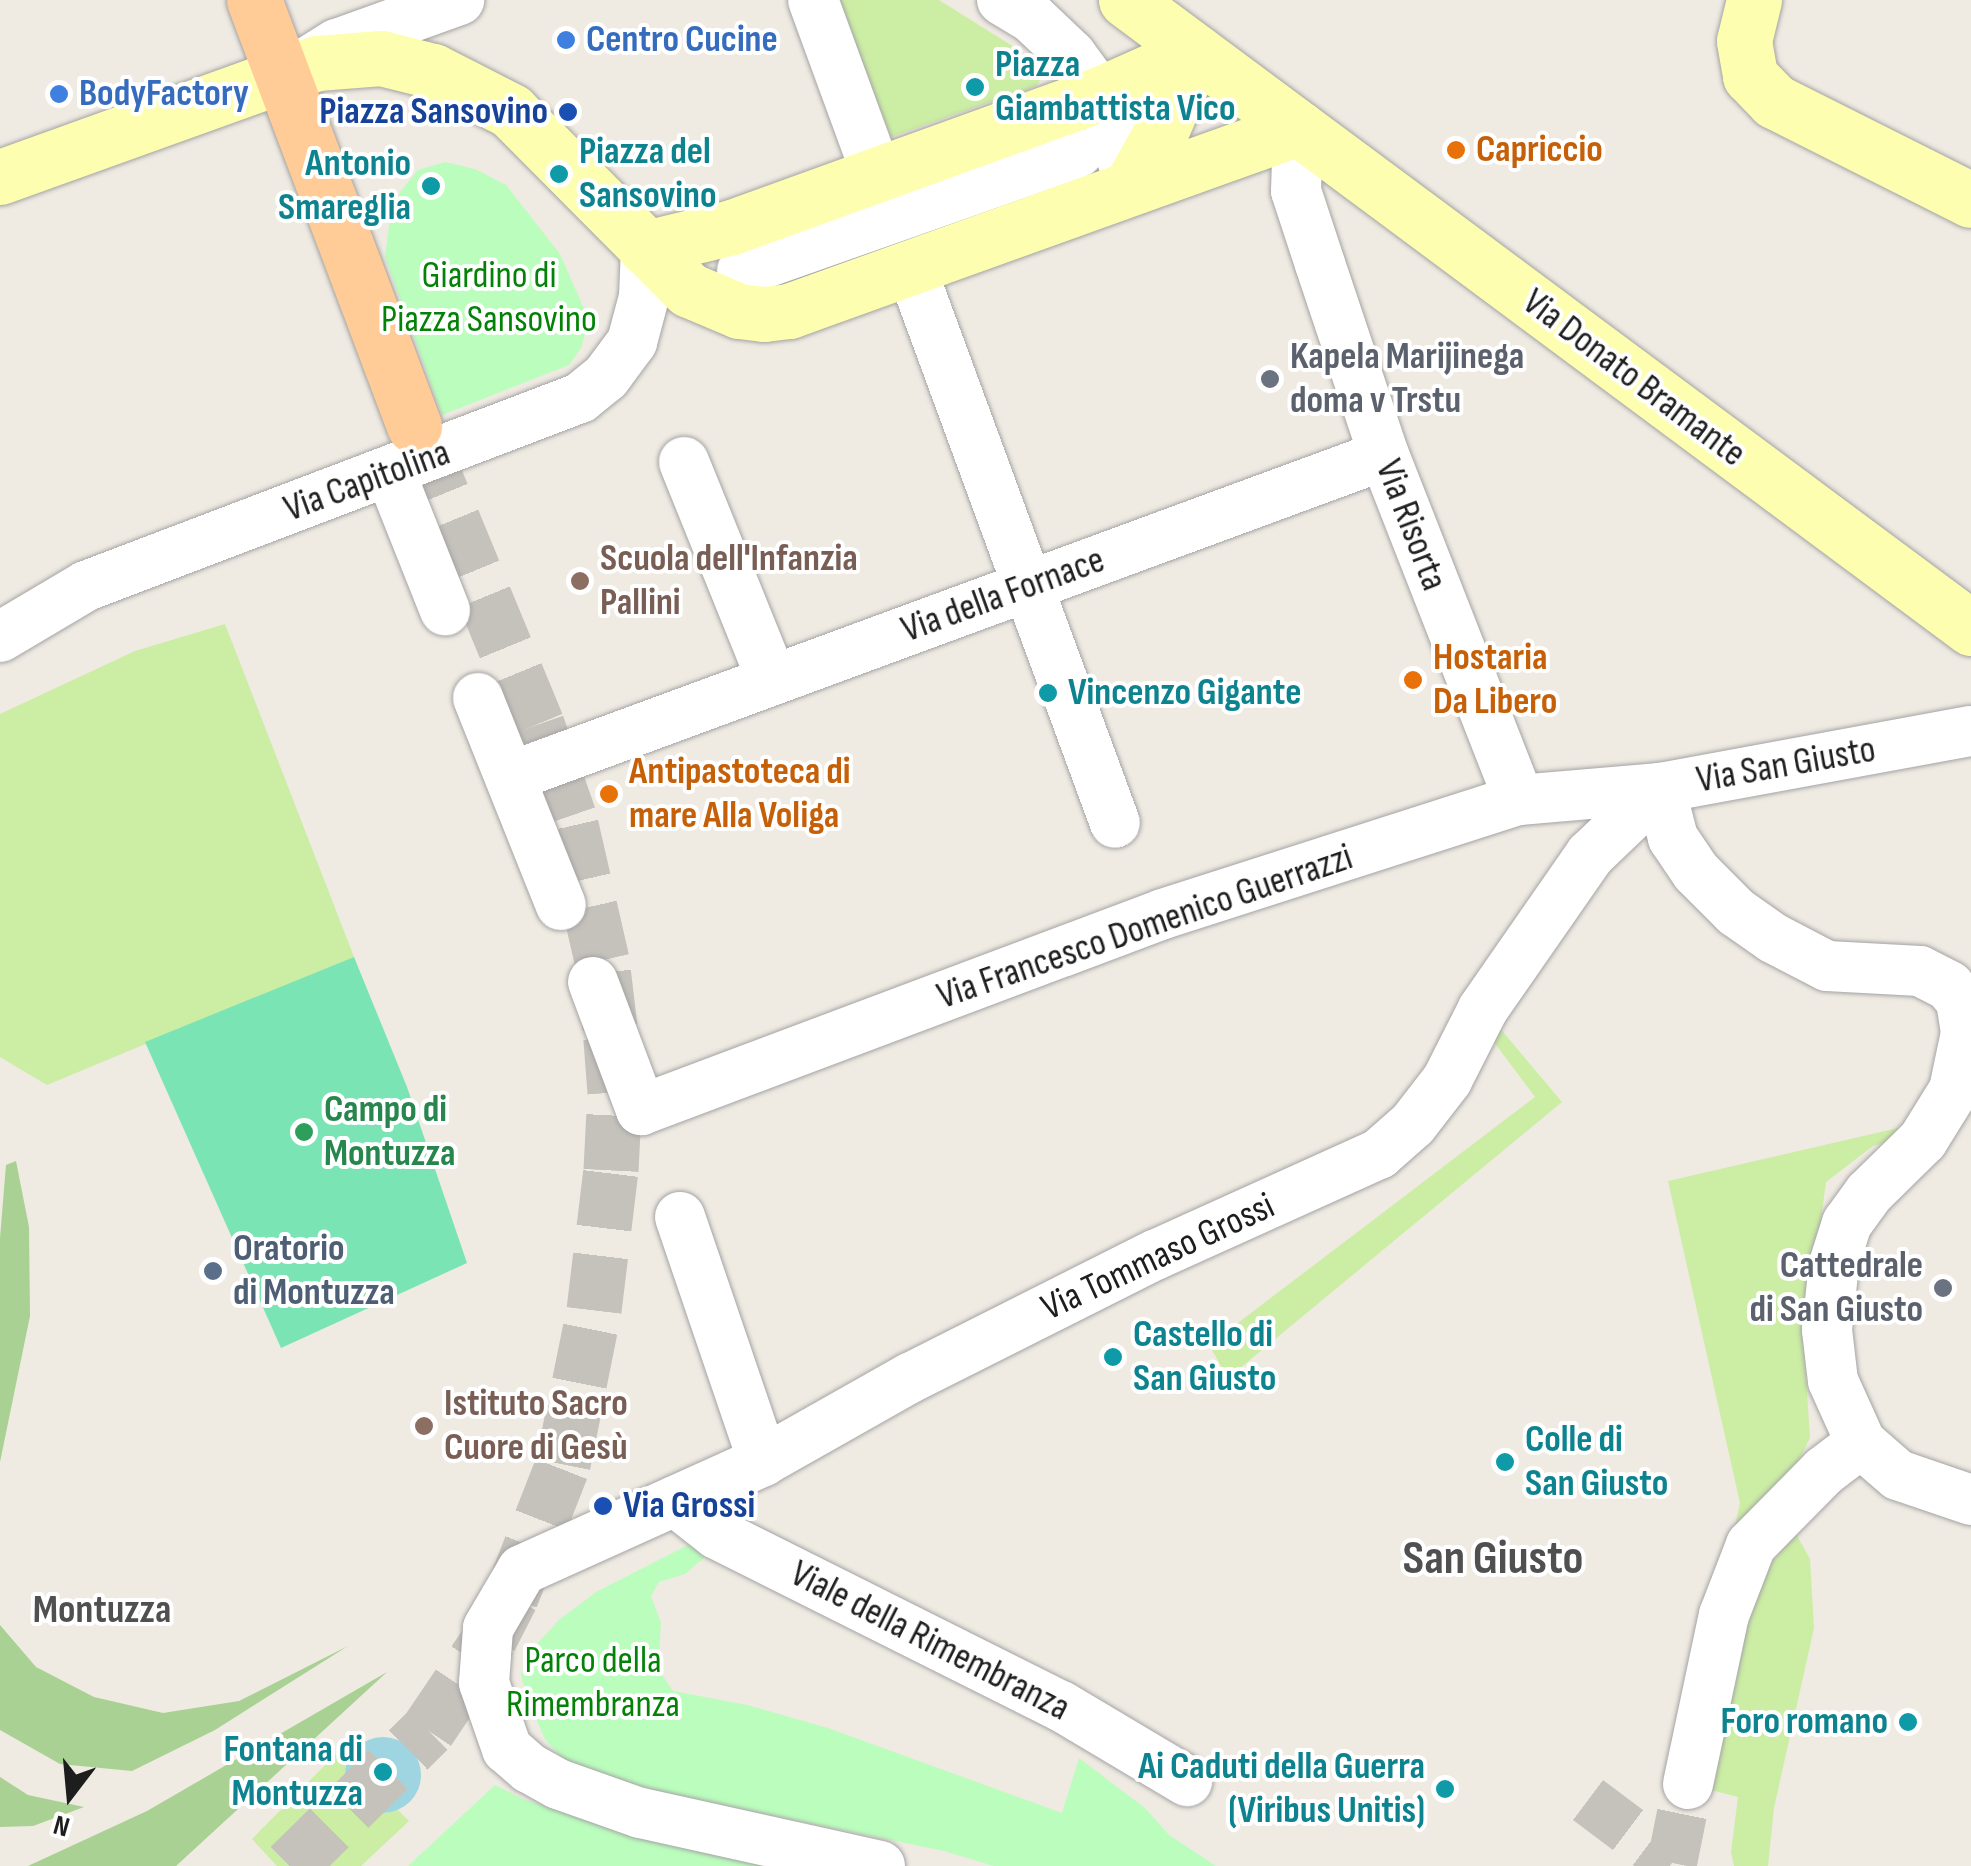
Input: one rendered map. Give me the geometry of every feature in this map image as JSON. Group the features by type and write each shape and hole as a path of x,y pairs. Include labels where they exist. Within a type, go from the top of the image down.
{"main road":[{"path":"254,0 283,76 402,449"}],"street":[{"path":"283,76 337,44 459,0"},
{"path":"813,0 1115,822"},
{"path":"1002,0 1032,18 1071,55 1100,94 1131,186"},
{"path":"1100,94 1117,41 1108,0"},
{"path":"1126,0 1298,128"},
{"path":"1754,0 1744,41 1750,76 1774,101 1971,200"},
{"path":"0,177 318,63 381,58 470,86 511,110 689,290 739,311 764,314 789,311 894,220 1100,94 1195,52"},
{"path":"1131,186 1159,136 1195,52"},
{"path":"646,248 732,227 894,220 1131,186 1298,128"},
{"name":"Via Risorta","path":"1298,128 1296,191 1384,455 1520,800"},
{"name":"Via Donato Bramante","path":"1298,128 1971,628"},
{"path":"742,271 1078,152"},
{"name":"Via Capitolina","path":"0,638 86,586 402,449 580,398 606,377 632,342 644,297 646,248"},
{"path":"402,449 444,610"},
{"name":"Via della Fornace","path":"510,777 1384,455"},
{"path":"684,462 772,680"},
{"path":"478,698 561,905"},
{"name":"Via San Giusto","path":"1971,730 1660,788 1674,838 1696,872 1736,912 1810,960 1854,969 1906,966 1934,976 1957,994 1965,1012 1964,1055 1954,1090 1923,1140 1854,1211 1834,1264 1828,1310 1830,1365 1845,1414 1860,1443 1898,1476 1971,1500"},
{"name":"Via Francesco Domenico Guerrazzi","path":"593,982 641,1110 1163,914 1520,800 1660,788"},
{"name":"Via Tommaso Grossi","path":"880,1866 640,1812 558,1784 529,1768 507,1749 484,1683 488,1628 522,1570 763,1461 910,1378 1155,1255 1379,1154 1413,1124 1447,1080 1482,1010 1590,855 1660,788"},
{"path":"680,1216 763,1461"},
{"path":"1688,1784 1724,1615 1751,1546 1824,1470 1860,1443"},
{"name":"Viale della Rimembranza","path":"674,1500 717,1534 1061,1706 1187,1781"}],"green space":[{"path":"837,0 939,0 1030,57 1041,67 1042,78 1036,86 891,137"},
{"name":"Giardino di Piazza Sansovino","path":"445,162 475,169 506,185 560,254 589,320 581,348 569,365 442,415 385,257 389,225 400,192 418,170"},
{"path":"225,624 354,957 47,1085 0,1057 0,714 135,651"},
{"name":"Campo di Montuzza","path":"354,957 407,1087 467,1263 281,1348 145,1042"},
{"path":"1498,1026 1562,1102 1228,1378 1209,1345 1535,1097 1491,1038"},
{"path":"1911,1125 1897,1139 1873,1146 1826,1182 1804,1347 1810,1438 1796,1466 1735,1526 1740,1503 1668,1181"},
{"path":"16,1161 29,1227 30,1316 0,1462 0,1238 6,1165"},
{"path":"1796,1534 1810,1559 1814,1628 1774,1808 1768,1866 1734,1866 1731,1852 1738,1797 1696,1786 1749,1589"},
{"name":"Parco della Rimembranza","path":"688,1545 706,1556 685,1574 659,1582 651,1596 661,1623 658,1669 673,1691 747,1705 828,1728 1062,1813 1079,1758 1145,1808 1169,1835 1216,1866 994,1866 944,1851 647,1790 581,1769 563,1759 545,1739 527,1698 521,1674 534,1647 559,1620 596,1592"},
{"path":"0,1625 36,1667 94,1697 163,1713 239,1701 348,1646 215,1730 132,1771 60,1764 0,1730"},
{"path":"387,1672 176,1866 28,1866 147,1811"},
{"path":"338,1752 347,1762 347,1789 386,1813 398,1810 409,1821 361,1866 277,1866 252,1839"},
{"path":"0,1777 28,1795 84,1807 33,1826 0,1827"},
{"name":"Parco della Rimembranza","path":"495,1785 525,1800 647,1836 773,1866 408,1866"}],"water":[{"name":"Fontana di Montuzza","path":"383,1737 410,1748 421,1775 410,1802 383,1813 356,1802 345,1775 356,1748"}],"tunnel":[{"path":"290,1866 428,1730 490,1638 511,1597 563,1464 594,1310 611,1170 615,1092 610,1027 602,960 569,816 537,724 414,426"},
{"path":"1588,1800 1672,1863 1688,1784"}],"place":[{"name":"Centro Cucine","path":"566,40"},
{"name":"Piazza Giambattista Vico","path":"975,87"},
{"name":"BodyFactory","path":"59,94"},
{"name":"Piazza Sansovino","path":"568,112"},
{"name":"Capriccio","path":"1456,150"},
{"name":"Piazza del Sansovino","path":"559,174"},
{"name":"Antonio Smareglia","path":"431,186"},
{"name":"Kapela Marijinega doma v Trstu","path":"1270,379"},
{"name":"Scuola dell'Infanzia Pallini","path":"580,581"},
{"name":"Hostaria Da Libero","path":"1413,680"},
{"name":"Vincenzo Gigante","path":"1048,693"},
{"name":"Antipastoteca di mare Alla Voliga","path":"609,794"},
{"name":"Campo di Montuzza","path":"304,1132"},
{"name":"Oratorio di Montuzza","path":"213,1271"},
{"name":"Cattedrale di San Giusto","path":"1943,1288"},
{"name":"Castello di San Giusto","path":"1113,1357"},
{"name":"Istituto Sacro Cuore di Gesù","path":"424,1426"},
{"name":"Colle di San Giusto","path":"1505,1462"},
{"name":"Via Grossi","path":"603,1506"},
{"name":"Foro romano","path":"1908,1722"},
{"name":"Fontana di Montuzza","path":"383,1772"},
{"name":"Ai Caduti della Guerra (Viribus Unitis)","path":"1445,1789"}],"district":[{"name":"San Giusto","path":"1493,1559"},
{"name":"Montuzza","path":"102,1610"}]}
